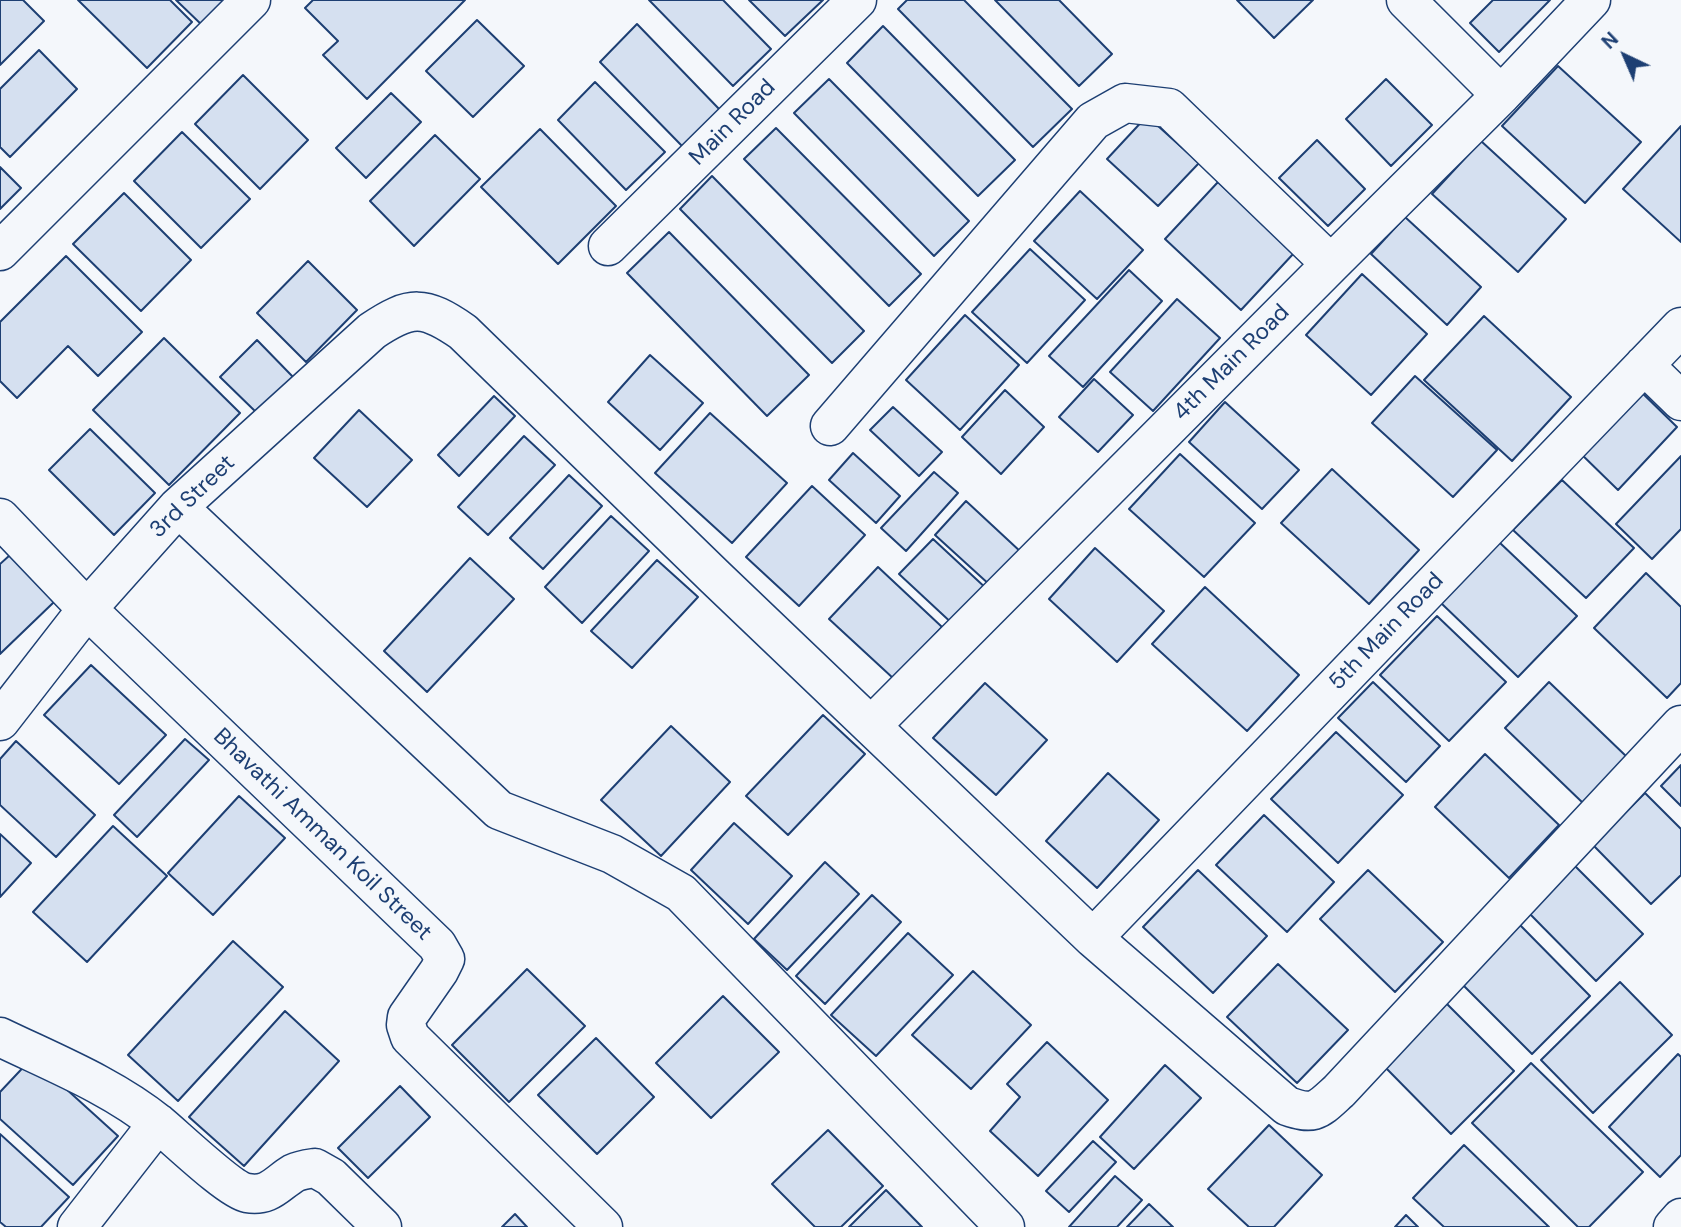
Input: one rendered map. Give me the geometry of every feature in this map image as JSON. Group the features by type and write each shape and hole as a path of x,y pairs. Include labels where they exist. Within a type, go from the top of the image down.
{"street":[{"path":"0,251 251,0"},
{"name":"Main Road","path":"608,246 857,0"},
{"path":"1406,0 1501,95"},
{"name":"4th Main Road","path":"872,725 1501,95 1591,0"},
{"path":"830,426 1093,121 1125,103 1169,108 1331,264"},
{"name":"3rd Street","path":"0,721 87,609 178,507 372,331 394,316 419,311 441,317 463,332 872,725"},
{"name":"5th Main Road","path":"1093,938 1681,327"},
{"path":"1644,365 1681,401"},
{"path":"178,507 499,810 612,855 681,892 1004,1227"},
{"name":"Bhavathi Amman Koil Street","path":"0,518 87,609 437,946 444,959 439,971 407,1017 406,1025 410,1037 603,1227"},
{"path":"872,725 1093,938 1287,1106 1303,1112 1320,1108 1348,1081 1681,725"},
{"path":"0,1037 99,1084 158,1123 243,1193 260,1194 278,1186 295,1173 315,1168 331,1177 382,1227"},
{"path":"77,1227 158,1123"},
{"path":"1673,1227 1681,1218"}],"building":[{"path":"0,0 23,0 44,21 0,65"},
{"path":"78,0 170,0 192,22 147,68"},
{"path":"176,0 232,0 204,27"},
{"path":"313,0 465,0 367,99 323,55 338,41 305,8"},
{"path":"649,0 723,0 771,49 733,86"},
{"path":"749,0 823,0 785,36"},
{"path":"907,0 964,0 1072,109 1033,147 898,9"},
{"path":"995,0 1059,0 1112,54 1079,86"},
{"path":"1237,0 1313,0 1274,38"},
{"path":"1493,0 1550,0 1499,52 1470,23"},
{"path":"477,20 524,66 473,117 426,71"},
{"path":"637,24 721,111 683,147 600,62"},
{"path":"883,26 1015,160 978,196 847,63"},
{"path":"39,50 77,89 10,157 0,147 0,89"},
{"path":"1558,66 1641,142 1585,203 1502,126"},
{"path":"243,75 308,140 260,189 195,124"},
{"path":"829,79 969,221 934,256 794,113"},
{"path":"1386,79 1432,125 1391,166 1346,119"},
{"path":"595,82 665,152 626,190 558,120"},
{"path":"391,93 421,122 366,178 336,148"},
{"path":"1147,116 1199,163 1158,206 1107,159"},
{"path":"1681,126 1681,242 1623,189"},
{"path":"776,128 921,274 889,306 744,159"},
{"path":"540,129 616,206 558,264 481,187"},
{"path":"182,132 250,199 201,248 134,181"},
{"path":"435,135 480,179 414,246 370,201"},
{"path":"1317,140 1365,189 1328,226 1279,178"},
{"path":"1481,141 1566,219 1518,272 1432,194"},
{"path":"0,167 21,188 0,209"},
{"path":"712,176 864,331 832,363 680,209"},
{"path":"1218,182 1294,253 1241,310 1165,239"},
{"path":"1080,191 1143,250 1097,299 1034,241"},
{"path":"124,193 191,260 141,311 73,244"},
{"path":"1405,217 1481,287 1447,325 1371,254"},
{"path":"669,232 809,375 767,416 627,273"},
{"path":"1030,249 1085,300 1027,363 972,312"},
{"path":"66,256 142,332 98,376 68,346 17,398 0,381 0,322"},
{"path":"308,261 357,310 306,362 257,313"},
{"path":"1129,270 1162,301 1083,387 1049,356"},
{"path":"1362,274 1427,334 1371,395 1306,335"},
{"path":"1177,299 1220,338 1153,411 1110,372"},
{"path":"965,315 1019,365 960,430 906,380"},
{"path":"1484,316 1571,397 1512,461 1424,380"},
{"path":"164,338 240,413 169,485 93,410"},
{"path":"257,340 294,378 258,414 220,377"},
{"path":"650,355 703,403 660,450 608,402"},
{"path":"1415,376 1497,450 1453,497 1372,423"},
{"path":"1094,379 1133,415 1098,452 1059,417"},
{"path":"1636,387 1677,427 1618,490 1576,449"},
{"path":"1005,390 1044,427 1001,474 962,437"},
{"path":"494,396 515,416 459,476 438,455"},
{"path":"1225,402 1299,470 1262,509 1189,442"},
{"path":"893,407 942,452 919,476 870,430"},
{"path":"359,410 412,460 367,507 314,458"},
{"path":"710,413 787,483 732,543 655,473"},
{"path":"90,429 155,493 114,535 49,470"},
{"path":"524,436 555,465 488,535 458,507"},
{"path":"853,453 900,496 876,523 829,480"},
{"path":"1180,454 1255,523 1204,577 1129,509"},
{"path":"1681,456 1681,529 1652,559 1616,524"},
{"path":"1332,469 1419,550 1369,604 1281,523"},
{"path":"934,472 958,493 906,551 881,528"},
{"path":"569,475 602,506 543,569 510,538"},
{"path":"1562,480 1634,548 1586,598 1513,530"},
{"path":"812,486 865,535 799,606 746,557"},
{"path":"966,501 1022,553 991,586 935,535"},
{"path":"611,516 649,551 582,623 545,587"},
{"path":"933,539 989,591 956,627 899,574"},
{"path":"1499,542 1577,616 1518,677 1441,603"},
{"path":"1095,548 1164,611 1117,662 1049,599"},
{"path":"10,555 54,602 0,654 0,564"},
{"path":"470,558 514,599 427,692 384,651"},
{"path":"657,560 698,597 632,668 591,631"},
{"path":"878,567 942,627 894,679 829,619"},
{"path":"1646,573 1681,607 1681,683 1667,698 1594,628"},
{"path":"1205,587 1299,675 1247,731 1152,644"},
{"path":"1437,616 1506,682 1449,741 1380,675"},
{"path":"91,665 166,735 119,784 44,715"},
{"path":"1373,682 1440,746 1406,782 1338,718"},
{"path":"1549,682 1628,758 1584,804 1505,728"},
{"path":"985,683 1047,740 996,795 933,738"},
{"path":"823,715 865,754 788,835 746,796"},
{"path":"671,726 730,782 661,856 601,800"},
{"path":"1336,732 1403,795 1338,863 1271,799"},
{"path":"185,739 209,760 137,837 114,815"},
{"path":"16,741 95,815 56,857 0,805 0,759"},
{"path":"1485,754 1559,825 1509,878 1435,807"},
{"path":"1681,765 1681,806 1661,786"},
{"path":"1108,773 1159,820 1097,888 1046,841"},
{"path":"1645,793 1681,829 1681,875 1651,904 1593,845"},
{"path":"239,796 285,838 213,915 168,873"},
{"path":"1264,815 1334,882 1287,932 1216,865"},
{"path":"734,823 792,876 748,924 691,870"},
{"path":"113,826 167,876 87,962 33,912"},
{"path":"0,834 31,863 0,897"},
{"path":"825,862 859,894 787,970 754,939"},
{"path":"1574,865 1643,934 1596,981 1527,911"},
{"path":"1198,870 1267,936 1213,993 1143,927"},
{"path":"1368,870 1443,942 1395,992 1320,919"},
{"path":"872,895 901,922 825,1004 796,976"},
{"path":"1520,925 1590,996 1532,1054 1461,983"},
{"path":"908,933 953,975 876,1056 831,1015"},
{"path":"233,941 283,987 178,1101 128,1055"},
{"path":"1278,964 1348,1030 1297,1083 1227,1017"},
{"path":"527,969 585,1026 509,1102 452,1045"},
{"path":"973,971 1031,1025 971,1089 912,1035"},
{"path":"1620,982 1672,1035 1593,1113 1541,1060"},
{"path":"723,996 779,1052 711,1118 656,1063"},
{"path":"1446,1003 1514,1071 1451,1134 1383,1065"},
{"path":"285,1011 339,1061 244,1166 189,1117"},
{"path":"596,1038 654,1097 597,1154 538,1095"},
{"path":"1047,1042 1108,1100 1038,1176 990,1131 1020,1097 1007,1084"},
{"path":"1678,1054 1681,1057 1681,1155 1660,1177 1609,1127"},
{"path":"32,1058 118,1136 73,1185 0,1119 0,1092"},
{"path":"1531,1063 1643,1172 1589,1227 1578,1227 1472,1123"},
{"path":"1165,1065 1201,1098 1134,1169 1100,1137"},
{"path":"400,1086 430,1117 368,1178 338,1148"},
{"path":"1269,1125 1322,1175 1274,1227 1249,1227 1208,1189"},
{"path":"828,1130 883,1186 841,1227 815,1227 772,1184"},
{"path":"0,1134 69,1197 41,1227 6,1227 0,1222"},
{"path":"1093,1141 1116,1162 1069,1212 1046,1191"},
{"path":"1464,1145 1549,1227 1444,1227 1413,1198"},
{"path":"1115,1176 1142,1200 1117,1227 1069,1227"},
{"path":"886,1190 922,1227 849,1227"},
{"path":"1149,1204 1173,1227 1127,1227"},
{"path":"515,1214 527,1227 502,1227"},
{"path":"1406,1215 1418,1227 1395,1227"}]}
